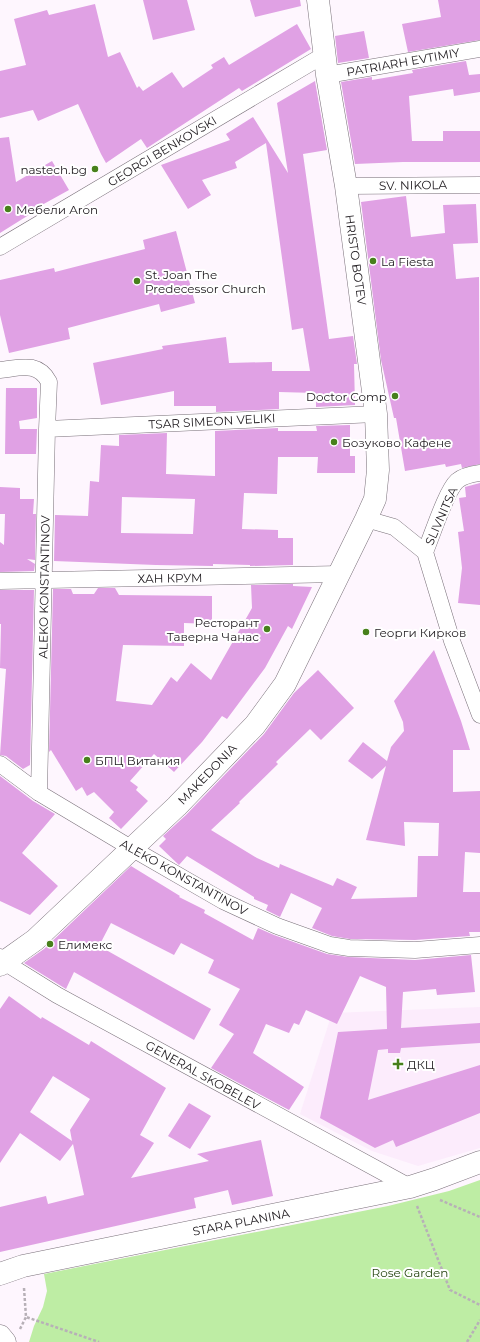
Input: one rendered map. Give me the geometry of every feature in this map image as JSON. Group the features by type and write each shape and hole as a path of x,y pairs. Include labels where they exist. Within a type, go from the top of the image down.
{"main road":[{"name":"HRISTO BOTEV","path":"318,0 325,65 346,186 376,414 378,470 375,499 356,538"},
{"name":"MAKEDONIA","path":"2,961 35,940 177,806 255,725 285,684 356,538"},
{"name":"STARA PLANINA","path":"0,1274 23,1266 410,1187 435,1180 480,1162"},
{"path":"0,1336 6,1342"}],"street":[{"name":"PATRIARH EVTIMIY","path":"325,65 480,49"},
{"name":"GEORGI BENKOVSKI","path":"0,247 325,65"},
{"name":"SV. NIKOLA","path":"346,186 480,185"},
{"name":"ALEKO KONSTANTINOV","path":"0,370 32,367 46,376 49,382 39,793"},
{"name":"TSAR SIMEON VELIKI","path":"47,428 376,414"},
{"name":"SLIVNITSA","path":"425,552 450,490 457,481 469,475 480,473"},
{"path":"366,519 394,528 425,552 452,641 479,707"},
{"name":"ХАН КРУМ","path":"0,581 339,574"},
{"name":"ALEKO KONSTANTINOV","path":"0,764 39,793 131,848 223,901 277,926 330,945 349,948 414,950 480,945"},
{"name":"GENERAL SKOBELEV","path":"2,961 57,995 410,1187"}],"path":[{"path":"410,1187 480,1217"},
{"path":"410,1187 450,1290 480,1305"},
{"path":"23,1266 26,1317 100,1342"},
{"path":"467,1342 480,1320"}],"shaded area":[{"name":"ДКЦ","path":"480,1007 480,1148 418,1166 372,1151 300,1114 332,1013"}],"green space":[{"name":"Rose Garden","path":"480,1180 480,1342 29,1342 34,1326 43,1307 47,1291 44,1274 388,1206 449,1191"}],"building":[{"path":"143,0 187,0 195,30 153,40"},
{"path":"250,0 300,0 301,6 255,17"},
{"path":"438,0 480,0 480,40 408,52 402,24 441,17"},
{"path":"95,4 108,57 120,52 137,88 139,86 143,91 172,72 183,88 213,68 211,65 224,57 229,65 297,24 311,49 242,91 239,88 147,148 141,139 106,163 78,104 38,121 33,110 0,118 0,71 26,65 14,19 47,10 49,15"},
{"path":"364,31 369,58 338,63 335,36"},
{"path":"466,61 469,75 480,74 480,92 454,96 453,89 409,96 412,141 443,141 443,131 480,131 480,162 403,162 355,164 341,82 372,77 372,80 413,73 412,70"},
{"path":"315,81 327,150 303,154 329,339 353,336 357,364 354,364 355,405 316,407 316,393 279,392 279,409 216,412 216,406 174,406 174,391 101,405 93,363 163,349 162,346 226,337 229,363 272,362 272,371 310,371 303,328 292,330 266,143 235,162 237,168 202,180 211,195 188,209 161,165 230,140 226,134 253,117 288,173 277,103"},
{"path":"9,137 16,182 52,161 69,190 31,211 32,213 0,233 0,138"},
{"path":"406,196 411,237 445,233 443,205 476,204 478,243 453,244 456,279 479,277 480,464 462,468 461,464 446,467 445,464 405,471 396,418 394,418 381,360 361,202"},
{"path":"176,231 195,303 161,312 159,304 68,328 70,339 9,353 0,315 0,280 54,268 55,272 145,249 143,240"},
{"path":"6,388 37,388 37,418 19,421 20,429 37,429 36,454 5,454"},
{"path":"350,425 350,456 355,456 355,473 317,473 318,457 278,457 277,494 244,493 242,529 278,530 278,538 293,538 293,565 250,566 213,564 213,566 54,561 55,515 88,516 90,481 99,482 101,445 119,446 119,435 167,433 166,474 215,476 215,431 278,428 278,431 317,431 316,426","holes":["122,497 195,499 193,534 121,533"]},
{"path":"480,483 480,605 458,603 462,568 458,532 464,531 459,498 466,497 465,487"},
{"path":"0,487 20,488 20,499 34,499 33,514 36,514 35,560 27,559 35,564 34,571 0,572 0,542 4,545 5,514 0,514"},
{"path":"293,584 293,586 312,587 292,629 288,626 265,668 227,719 222,716 202,742 174,772 154,754 130,781 138,787 136,790 148,801 121,829 109,818 114,812 94,792 87,796 82,787 76,791 51,750 49,752 53,589 71,589 73,594 94,594 98,588 115,588 119,595 212,596 212,624 184,623 184,646 123,645 116,701 152,705 171,677 177,682 191,663 211,680 252,608 251,585"},
{"path":"0,590 34,590 30,765 23,769 6,756 0,755 6,669 0,668"},
{"path":"434,650 461,721 470,750 453,750 453,792 480,791 480,853 465,852 463,892 480,892 480,932 469,932 470,936 415,940 350,939 332,936 312,928 322,908 291,893 280,917 266,910 268,905 254,899 254,897 187,856 179,865 159,846 166,839 163,836 186,815 264,734 294,693 318,670 354,708 321,740 310,729 276,762 278,764 239,802 240,803 211,830 257,858 279,868 280,864 333,886 337,878 357,887 351,899 417,897 418,856 438,856 439,823 404,822 405,846 366,840 386,766 372,779 348,761 363,742 387,761 391,747 404,731 403,722 394,701"},
{"path":"0,776 33,801 55,814 22,853 58,886 30,915 0,901"},
{"path":"131,866 180,896 179,897 205,910 204,913 253,940 258,928 327,954 348,957 415,960 471,955 475,992 437,995 436,989 403,992 401,1028 480,1023 480,1043 401,1048 400,1053 388,1053 388,1049 378,1050 368,1100 480,1065 480,1113 396,1147 393,1140 375,1148 320,1118 338,1032 387,1029 386,987 360,976 337,1024 306,1010 299,1025 294,1023 289,1033 266,1024 253,1053 304,1087 289,1110 211,1068 234,1034 219,1025 240,989 208,973 214,960 181,943 174,955 111,923 99,946 211,1009 194,1040 74,972 66,989 24,963 44,949"},
{"path":"9,996 41,1019 42,1017 89,1045 91,1041 166,1088 140,1135 154,1143 131,1178 209,1161 197,1154 261,1140 273,1196 232,1205 228,1190 194,1198 196,1208 0,1252 0,1207 46,1196 48,1204 84,1195 73,1144 60,1161 20,1133 0,1163 0,1009","holes":["53,1076 90,1099 70,1130 72,1141 30,1112"]},
{"path":"189,1103 211,1116 190,1149 168,1136"}],"place":[{"name":"nastech.bg","path":"95,169"},
{"name":"Мебели Aron","path":"8,209"},
{"name":"La Fiesta","path":"373,261"},
{"name":"St. Joan The Predecessor Church","path":"137,281"},
{"name":"Doctor Comp","path":"395,396"},
{"name":"Бозуково Кафене","path":"334,442"},
{"name":"Ресторант Таверна Чанас","path":"267,629"},
{"name":"Георги Кирков","path":"366,632"},
{"name":"БПЦ Витания","path":"87,760"},
{"name":"Елимекс","path":"50,944"},
{"name":"ДКЦ","path":"398,1064"}]}
